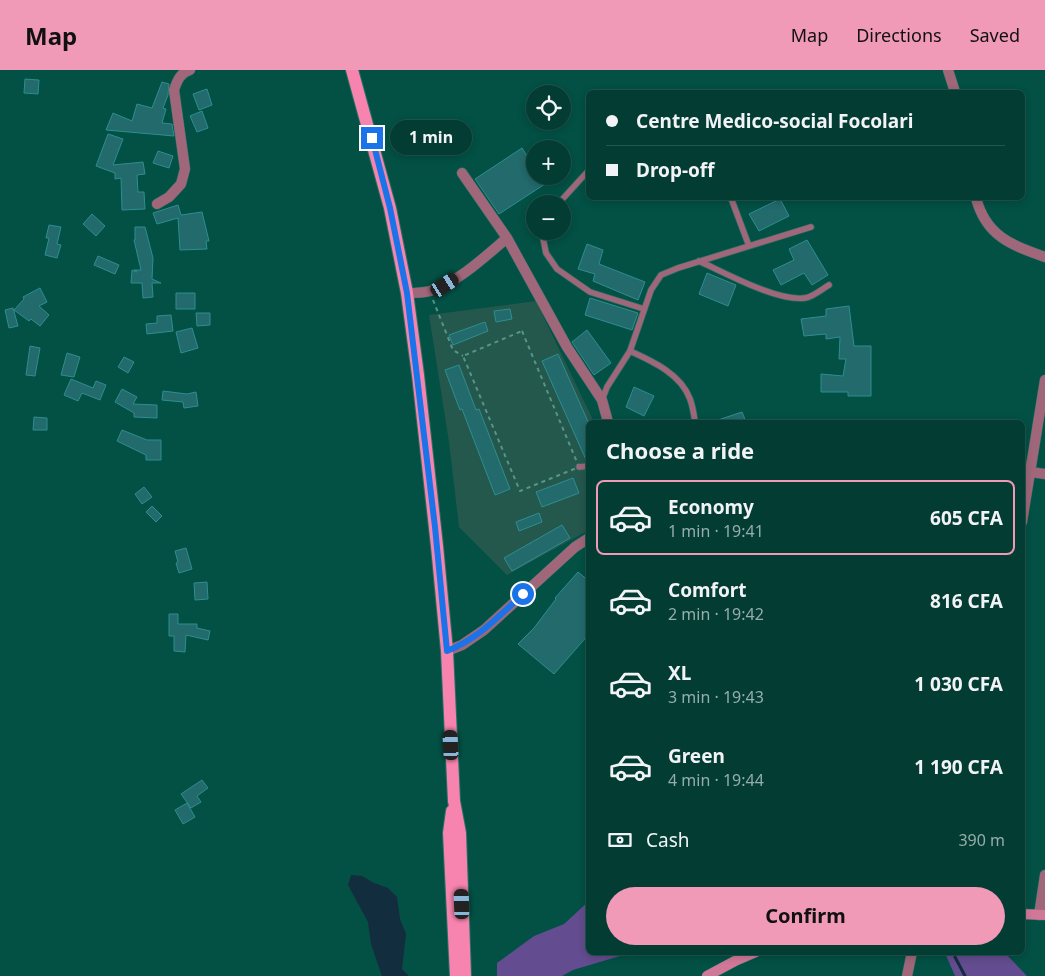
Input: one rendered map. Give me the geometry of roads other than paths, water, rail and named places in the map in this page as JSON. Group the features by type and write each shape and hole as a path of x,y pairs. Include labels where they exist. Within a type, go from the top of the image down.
{"main road":[{"path":"352,70 390,208 407,293 435,527 447,651 454,801 460,833 466,976"},
{"path":"454,801 449,833 456,976"}],"street":[{"path":"157,204 169,197 181,184 185,169 174,90 178,78 190,70"},
{"path":"948,70 954,90"},
{"path":"462,173 507,238 567,347 602,400 607,420"},
{"path":"976,200 988,226 998,236 1010,244 1045,257"},
{"path":"407,293 430,291 445,285 474,266 507,238"},
{"path":"1025,505 1045,380"},
{"path":"1031,472 1045,474"},
{"path":"447,651 462,645 484,630 575,547 586,540"},
{"path":"1025,914 1042,915 1045,875"},
{"path":"707,976 749,955"},
{"path":"907,976 911,955"}],"lane":[{"path":"566,195 586,173"},
{"path":"732,200 749,246"},
{"path":"602,400 607,387 630,351 651,290 661,276 678,268 811,227"},
{"path":"543,240 546,252 557,269 590,292 644,309"},
{"path":"699,262 770,292 792,298 806,298 829,286"},
{"path":"630,351 656,362 675,377 690,397 695,420"},
{"path":"579,467 586,466"}],"waterway":[{"path":"955,955 965,976"}]}
